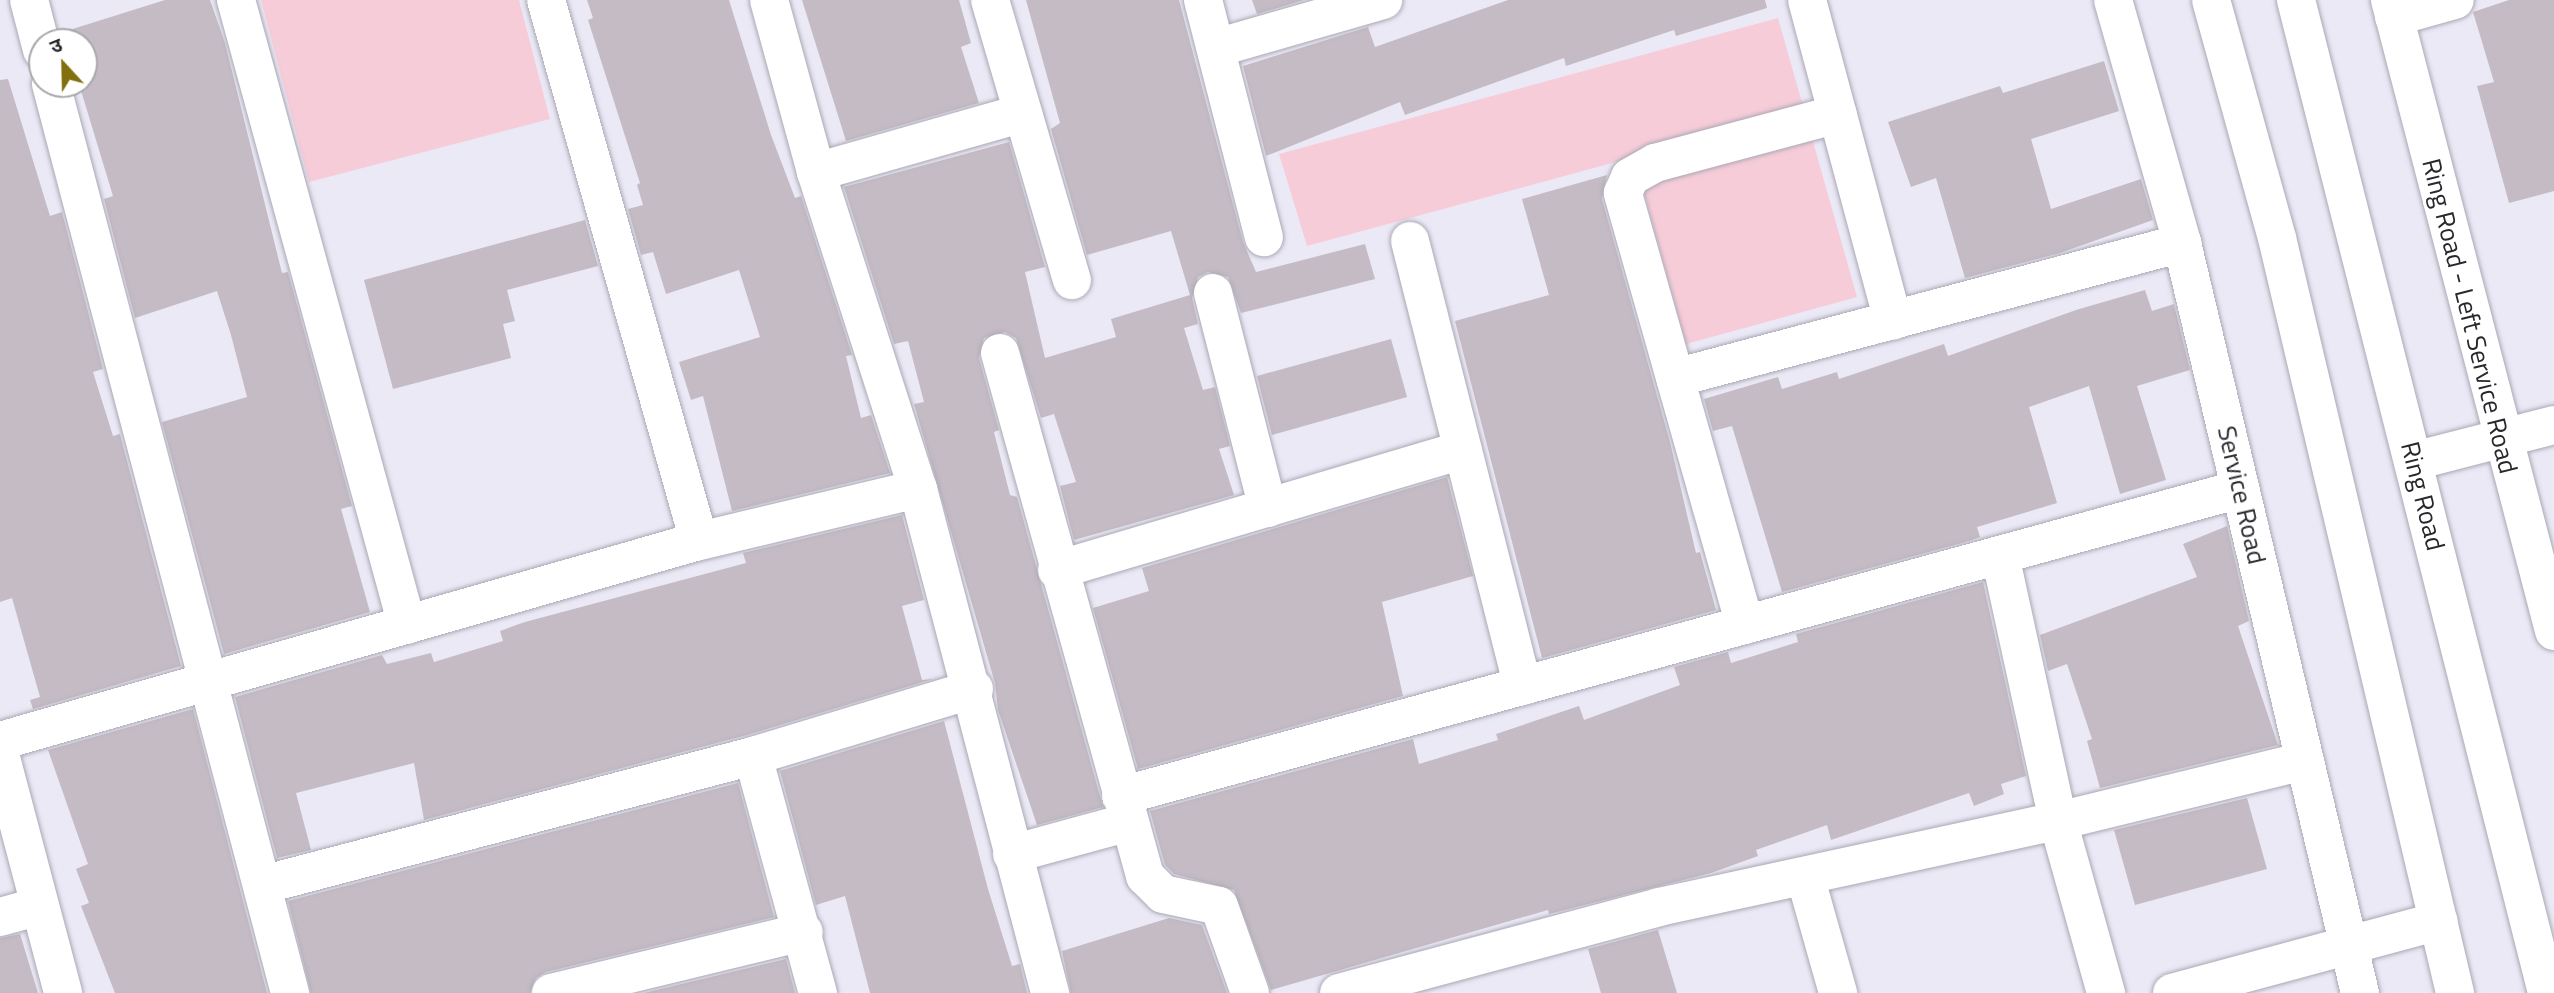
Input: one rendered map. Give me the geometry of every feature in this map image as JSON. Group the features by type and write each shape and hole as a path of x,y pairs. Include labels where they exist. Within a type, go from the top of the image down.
{"street":[{"path":"29,0 36,28"},
{"path":"236,0 407,625"},
{"path":"546,0 699,541"},
{"path":"769,0 816,172 918,488 974,689 1012,854 1050,993"},
{"path":"990,0 1073,280"},
{"path":"1203,0 1264,237"},
{"path":"1216,48 1383,0"},
{"path":"1807,0 1893,321"},
{"name":"Service Road","path":"2113,0 2182,243 2360,993"},
{"path":"2211,0 2277,238 2455,993"},
{"name":"Ring Road","path":"2296,0 2547,993"},
{"path":"2392,8 2455,0"},
{"name":"Ring Road - Left Service Road","path":"2392,8 2501,440 2554,631"},
{"path":"55,98 290,993"},
{"path":"816,172 1023,113"},
{"path":"1745,625 1622,192 1630,177 1655,163 1838,114"},
{"path":"1410,241 1523,685"},
{"path":"1675,379 2182,243"},
{"path":"1213,293 1268,508"},
{"path":"1000,353 1057,570 1145,876 1153,887 1163,894 1219,906 1250,993"},
{"path":"2414,461 2554,425"},
{"path":"1057,570 1463,450"},
{"path":"0,741 699,541 918,488"},
{"path":"1012,854 1125,809 1523,685 2240,489"},
{"path":"2000,555 2058,821 2106,993"},
{"path":"262,885 753,756 974,689"},
{"path":"0,754 63,993"},
{"path":"753,756 804,932 818,993"},
{"path":"1339,993 1659,907 2058,821 2305,761"},
{"path":"1805,876 1838,993"},
{"path":"0,916 40,906"},
{"path":"2172,993 2438,921"},
{"path":"551,993 619,984 804,932"}],"shaded area":[{"path":"261,0 519,0 550,119 309,182"},
{"path":"1778,18 1857,297 1686,344 1634,157 1307,246 1279,154"}],"building":[{"path":"165,0 210,0 225,43 282,273 288,272 352,506 341,509 370,612 224,654 162,422 247,397 217,291 135,318 104,199 113,196 83,98 98,98 98,28 76,28"},
{"path":"587,0 729,0 771,135 795,198 801,196 852,355 846,356 861,418 871,415 890,473 732,511 703,396 691,400 679,362 760,337 739,270 666,294 653,252 641,255 628,209 643,205 637,185 640,183 588,20 593,18"},
{"path":"802,0 959,0 971,43 961,47 979,103 846,141"},
{"path":"1026,0 1179,0 1243,242 1256,272 1365,244 1375,279 1241,313 1228,277 1208,272 1198,277 1192,298 1198,324 1184,328 1203,390 1215,387 1230,446 1219,449 1234,495 1074,540 1060,486 1076,482 1054,414 1041,418 1016,338 1005,332 984,338 979,358 999,430 994,432 1010,495 1017,497 1103,807 1037,825 998,710 995,683 914,404 924,402 908,341 894,344 844,187 1009,142 1045,267 1025,272 1045,358 1116,337 1111,319 1190,295 1171,231 1087,255 1051,129 1060,123"},
{"path":"1252,0 1304,0 1257,14"},
{"path":"1508,0 1765,0 1767,8 1676,36 1674,30 1566,66 1564,58 1405,115 1400,102 1266,156 1243,66 1368,27 1375,47"},
{"path":"2509,0 2554,0 2554,191 2509,203 2477,86 2494,82 2473,12"},
{"path":"2104,61 2119,111 2031,139 2051,209 2141,179 2153,220 2060,253 1965,278 1936,178 1911,187 1888,122 2000,86 2003,93"},
{"path":"8,79 50,216 62,212 103,369 93,372 113,436 120,434 181,666 33,709 30,700 40,697 12,598 0,602 0,80"},
{"path":"1607,175 1602,199 1670,442 1696,553 1700,552 1716,610 1542,658 1455,321 1549,295 1522,199"},
{"path":"585,220 598,266 507,290 515,321 503,324 511,358 393,389 364,280"},
{"path":"2145,290 2152,311 2174,304 2190,370 2137,386 2166,480 2120,494 2089,386 2029,407 2057,503 1977,527 1980,537 1969,541 1782,592 1732,426 1713,431 1704,399 1778,377 1782,389 1837,372 1839,379 1944,344 1948,356 2076,310"},
{"path":"1391,339 1407,397 1272,435 1257,376"},
{"path":"1447,477 1473,576 1382,602 1403,696 1138,769 1093,608 1149,591 1142,568"},
{"path":"902,515 924,600 902,606 922,680 933,679 747,735 424,820 414,763 296,793 311,850 277,858 235,697 382,655 387,664 431,653 434,662 503,641 500,631 525,622 746,563 743,553"},
{"path":"2227,526 2249,621 2238,626 2278,745 2100,788 2087,741 2092,739 2067,664 2048,671 2040,635 2197,577 2183,544"},
{"path":"1983,582 2026,776 2001,784 2004,794 1974,806 1969,793 1831,840 1827,825 1756,850 1758,856 1711,873 1549,914 1548,910 1271,990 1234,890 1174,874 1165,865 1150,811 1413,739 1419,764 1498,740 1496,734 1579,706 1584,720 1680,685 1674,667 1728,652 1731,663 1798,642 1796,634"},
{"path":"193,709 267,993 115,993 81,906 89,903 76,869 88,864 48,750"},
{"path":"944,721 988,889 1012,966 1020,964 1027,993 870,993 845,896 816,905 780,771"},
{"path":"738,783 774,917 546,972 536,978 530,993 311,993 288,901"},
{"path":"2247,798 2267,869 2135,905 2114,830"},
{"path":"1169,918 1202,925 1227,993 1071,993 1062,951"},
{"path":"1658,930 1677,993 1601,993 1588,949"},
{"path":"20,934 38,993 0,993 0,938"},
{"path":"786,959 795,993 644,993"}]}
